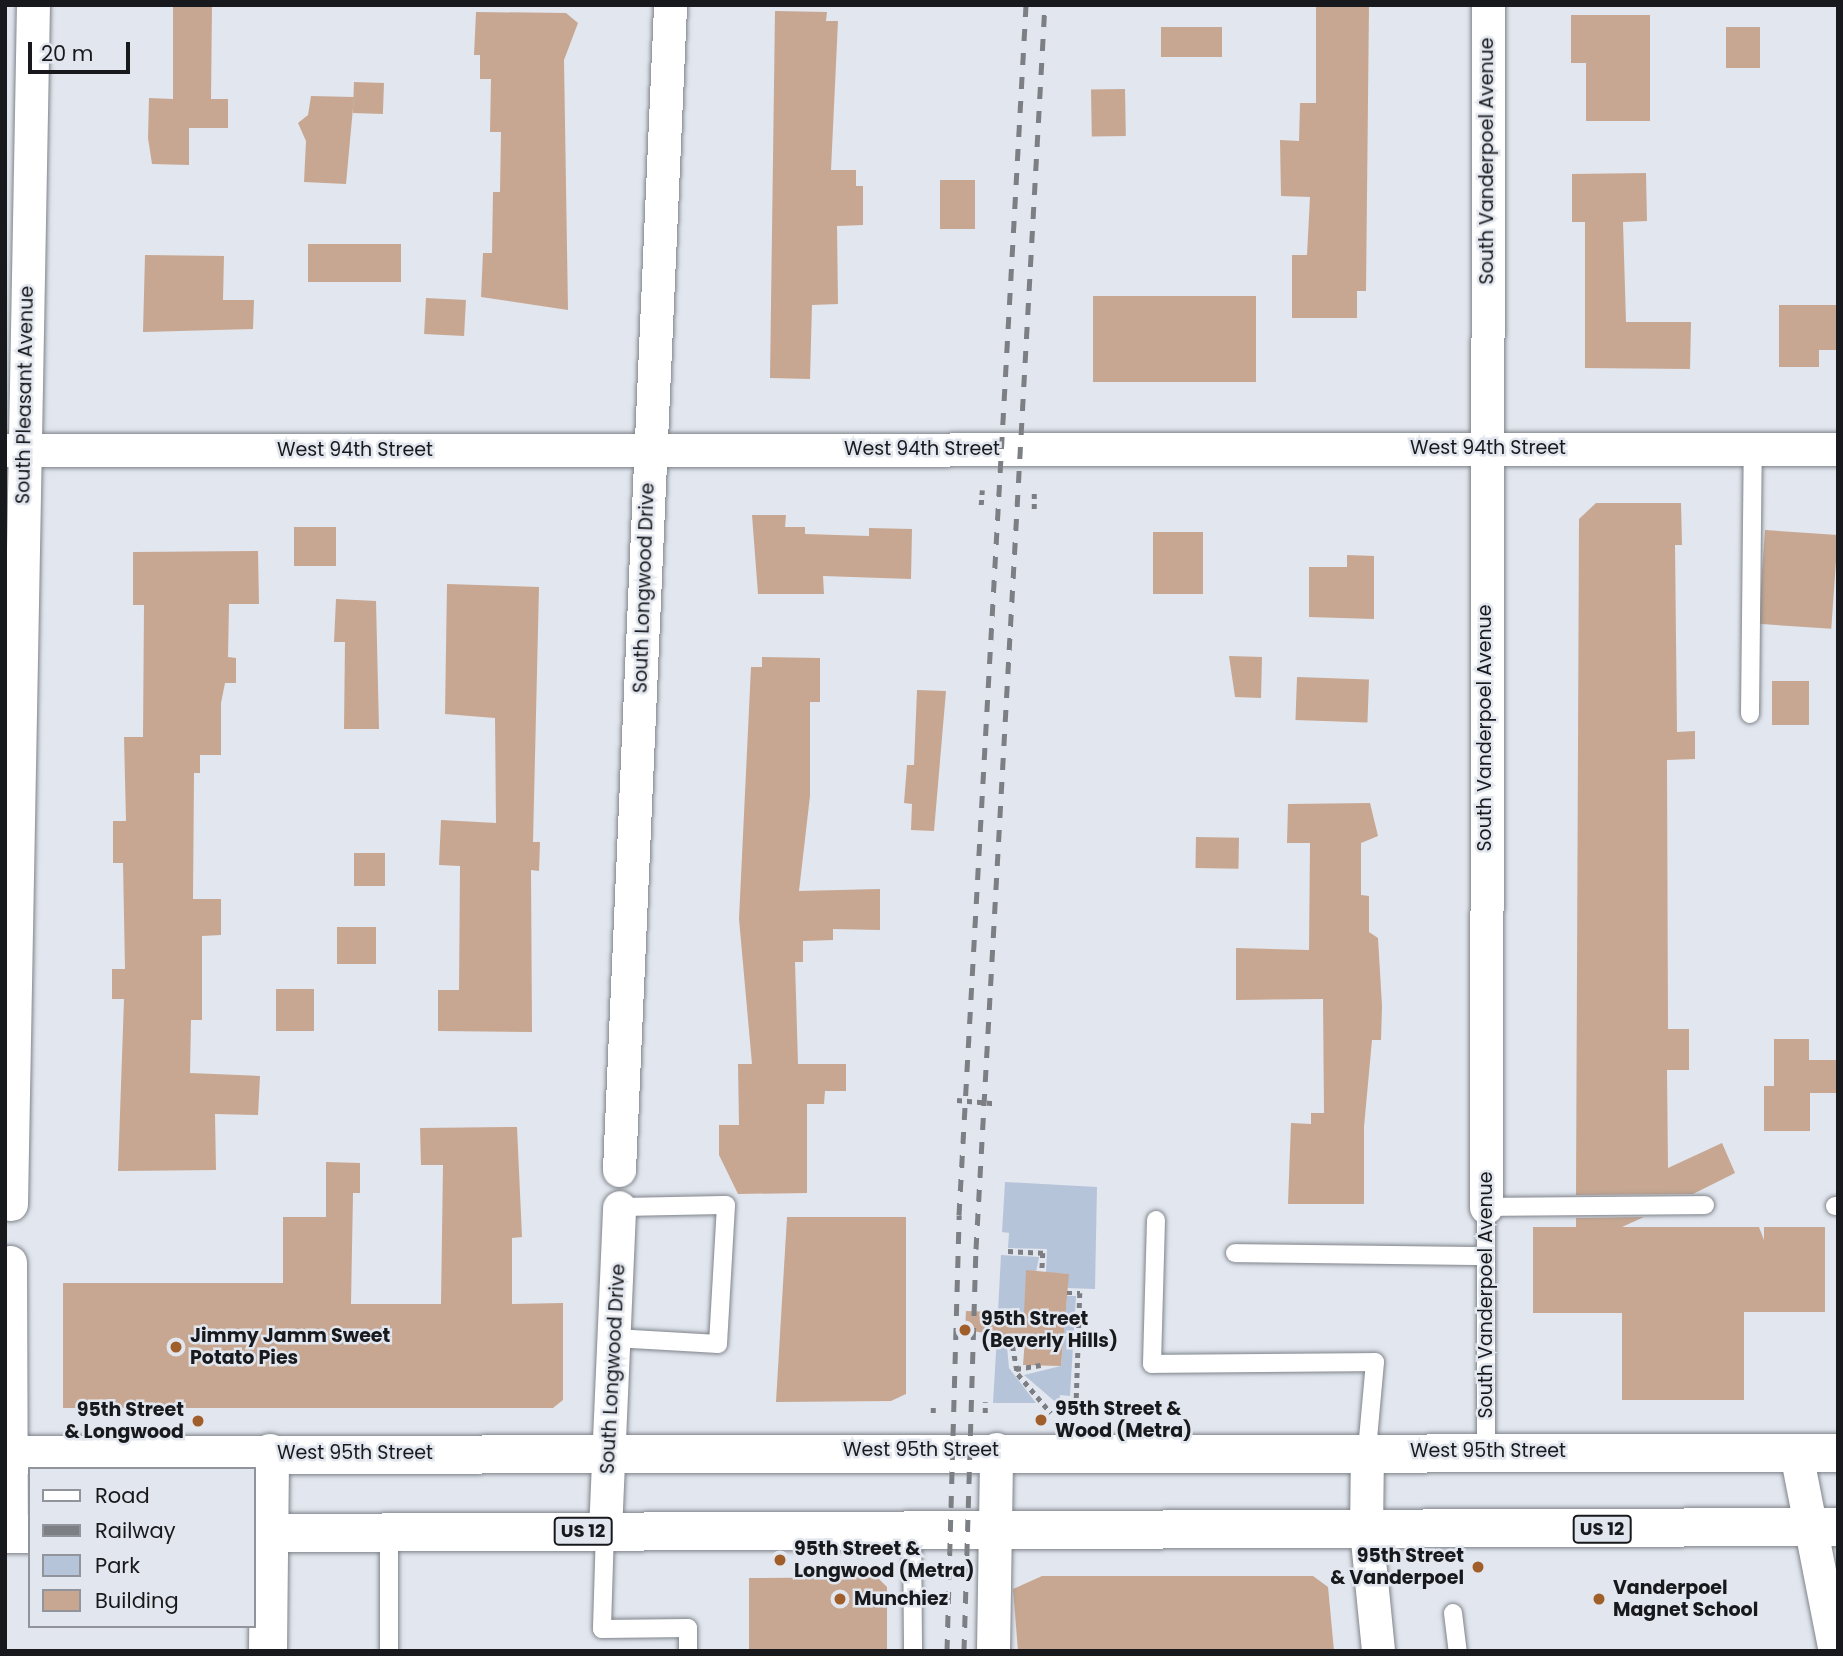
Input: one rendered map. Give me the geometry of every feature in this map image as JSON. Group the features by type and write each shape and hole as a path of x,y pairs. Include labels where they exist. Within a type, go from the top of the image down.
{"main road":[{"name":"West 95th Street","path":"8,1455 996,1449 1838,1453"},
{"path":"268,1651 262,1533 270,1453"},
{"name":"US 12","path":"262,1533 1824,1527"}],"street":[{"name":"South Pleasant Avenue","path":"11,1204 14,450 33,5"},
{"name":"South Longwood Drive","path":"620,1170 670,5"},
{"name":"South Vanderpoel Avenue","path":"1486,1207 1485,448 1488,5"},
{"name":"West 94th Street","path":"14,450 1838,449"},
{"name":"South Longwood Drive","path":"605,1531 619,1207"},
{"path":"8,1262 8,1455 15,1534"},
{"path":"993,1651 996,1449"},
{"path":"1367,1450 1366,1530 1378,1651"},
{"path":"1796,1453 1824,1527 1835,1651"}],"lane":[{"path":"1750,713 1753,449"},
{"path":"615,1338 718,1344 726,1205 619,1207"},
{"path":"1486,1207 1705,1205"},
{"name":"South Vanderpoel Avenue","path":"1486,1207 1486,1451"},
{"path":"1156,1220 1152,1364 1375,1362 1367,1450"},
{"path":"1236,1253 1486,1256"},
{"path":"912,1530 913,1651"},
{"path":"605,1531 602,1629 688,1628 688,1651"},
{"path":"389,1532 389,1651"},
{"path":"1452,1613 1458,1651"}],"path":[{"path":"981,505 982,490"},
{"path":"1034,490 1034,509"},
{"path":"957,1100 994,1103"},
{"path":"1008,1251 1043,1253 1042,1272"},
{"path":"1068,1293 1080,1293 1076,1413"},
{"path":"1011,1336 1016,1369 1051,1413"},
{"path":"1016,1369 1041,1365"},
{"path":"985,1402 985,1413"},
{"path":"933,1404 933,1413"}],"green space":[{"path":"1005,1182 1097,1187 1095,1289 1068,1288 1068,1274 1046,1273 1047,1249 1008,1248 1009,1233 1002,1232"},
{"path":"1001,1255 1039,1257 1028,1314 998,1312"},
{"path":"1067,1296 1076,1296 1070,1396 1060,1395 1059,1405 1024,1375 1061,1366"},
{"path":"997,1335 1006,1336 1009,1368 1036,1403 993,1403"}],"building":[{"path":"173,5 212,5 211,99 228,99 228,128 189,128 189,165 152,164 148,138 149,98 173,99"},
{"path":"1316,5 1369,5 1366,291 1357,291 1357,318 1292,318 1292,255 1307,255 1310,197 1281,196 1280,140 1299,141 1300,103 1316,103"},
{"path":"775,11 827,12 826,21 838,21 831,170 856,170 856,186 863,186 863,225 837,226 838,304 812,305 810,379 770,378"},
{"path":"476,12 566,13 578,23 564,60 568,310 481,297 483,253 492,253 493,192 500,192 501,132 490,132 491,79 480,79 480,55 474,55"},
{"path":"1571,15 1650,15 1650,121 1586,121 1586,63 1571,63"},
{"path":"1161,27 1222,27 1222,57 1161,57"},
{"path":"1726,27 1760,27 1760,68 1726,68"},
{"path":"354,82 384,83 383,114 353,113"},
{"path":"1125,89 1126,136 1092,137 1091,90"},
{"path":"311,96 354,97 346,184 304,182 306,141 298,123 308,115"},
{"path":"1646,173 1647,221 1623,222 1626,322 1691,322 1690,369 1585,368 1585,222 1572,222 1572,174"},
{"path":"940,180 975,180 975,229 940,229"},
{"path":"308,244 401,244 401,282 308,282"},
{"path":"145,255 224,256 223,300 254,300 253,329 143,332"},
{"path":"1093,296 1256,296 1256,382 1093,382"},
{"path":"426,298 466,300 464,336 424,334"},
{"path":"1779,305 1836,305 1836,350 1819,350 1819,367 1779,367"},
{"path":"1596,503 1681,503 1682,545 1675,545 1677,732 1695,731 1695,759 1667,760 1668,1029 1689,1029 1689,1070 1667,1070 1668,1168 1722,1143 1735,1173 1693,1194 1576,1195 1579,519"},
{"path":"752,515 786,515 785,527 805,527 805,534 869,536 869,528 912,529 911,579 823,576 824,594 758,594"},
{"path":"294,527 336,527 336,566 294,566"},
{"path":"1765,530 1838,535 1831,629 1758,624"},
{"path":"1153,532 1203,532 1203,594 1153,594"},
{"path":"258,551 259,604 229,604 228,657 236,658 236,683 225,683 221,703 221,755 200,755 200,773 194,773 193,899 221,899 221,935 202,936 202,1020 191,1020 190,1073 260,1076 258,1115 215,1114 216,1170 118,1171 124,999 112,999 112,969 125,969 123,863 113,863 113,821 126,821 124,737 143,737 144,605 133,605 133,552"},
{"path":"1347,555 1374,556 1374,619 1309,617 1309,567 1347,567"},
{"path":"447,584 539,587 533,842 540,842 539,871 531,870 532,1032 438,1031 438,990 459,990 460,866 439,865 441,820 496,823 495,718 445,714"},
{"path":"336,599 376,601 379,729 344,729 345,642 334,642"},
{"path":"1229,656 1262,657 1261,698 1235,697"},
{"path":"762,657 820,658 820,702 810,702 810,796 799,891 880,889 880,930 833,929 833,940 803,941 803,962 795,962 798,1064 846,1064 846,1091 825,1091 824,1104 807,1104 807,1193 738,1194 719,1155 719,1125 739,1125 738,1064 752,1064 739,919 751,667 762,667"},
{"path":"1297,677 1369,680 1367,722 1295,720"},
{"path":"1772,681 1809,681 1809,725 1772,725"},
{"path":"917,690 946,691 934,831 911,830 912,804 904,803 907,765 914,765"},
{"path":"1370,803 1378,836 1361,843 1361,895 1369,896 1369,932 1378,938 1382,1006 1381,1040 1372,1040 1364,1127 1364,1204 1288,1204 1291,1123 1311,1124 1311,1113 1324,1113 1323,999 1236,1000 1236,948 1309,950 1310,843 1287,843 1288,804"},
{"path":"1196,837 1239,838 1238,869 1195,868"},
{"path":"354,853 385,853 385,886 354,886"},
{"path":"337,927 376,927 376,964 337,964"},
{"path":"276,989 314,989 314,1031 276,1031"},
{"path":"1774,1039 1809,1039 1809,1060 1838,1060 1838,1093 1810,1093 1810,1131 1764,1131 1764,1086 1774,1086"},
{"path":"517,1127 522,1237 512,1238 512,1304 563,1303 563,1400 553,1408 63,1408 63,1283 283,1283 283,1217 326,1217 326,1162 360,1163 360,1193 353,1193 351,1304 441,1304 443,1165 421,1165 420,1128"},
{"path":"787,1217 906,1217 906,1394 891,1401 776,1402"},
{"path":"1644,1217 1622,1227 1759,1227 1764,1240 1764,1227 1825,1227 1825,1312 1744,1312 1744,1400 1622,1400 1622,1313 1533,1313 1533,1227 1576,1227 1576,1218"},
{"path":"1026,1270 1069,1274 1061,1366 1023,1365 1025,1339 965,1330 966,1311 1024,1313"},
{"path":"1042,1576 1313,1576 1328,1587 1334,1651 1018,1651 1013,1589"},
{"path":"877,1577 887,1587 887,1651 749,1651 749,1578"}],"railway":[{"path":"947,1651 959,1215 1026,5"},
{"path":"964,1651 976,1249 1045,5"}],"place":[{"name":"95th Street (Beverly Hills)","path":"965,1330"},
{"name":"Jimmy Jamm Sweet Potato Pies","path":"176,1347"},
{"name":"95th Street & Wood (Metra)","path":"1041,1420"},
{"name":"95th Street & Longwood","path":"198,1421"},
{"name":"95th Street & Longwood (Metra)","path":"780,1560"},
{"name":"95th Street & Vanderpoel","path":"1478,1567"},
{"name":"Munchiez","path":"840,1599"},
{"name":"Vanderpoel Magnet School","path":"1599,1599"}]}
